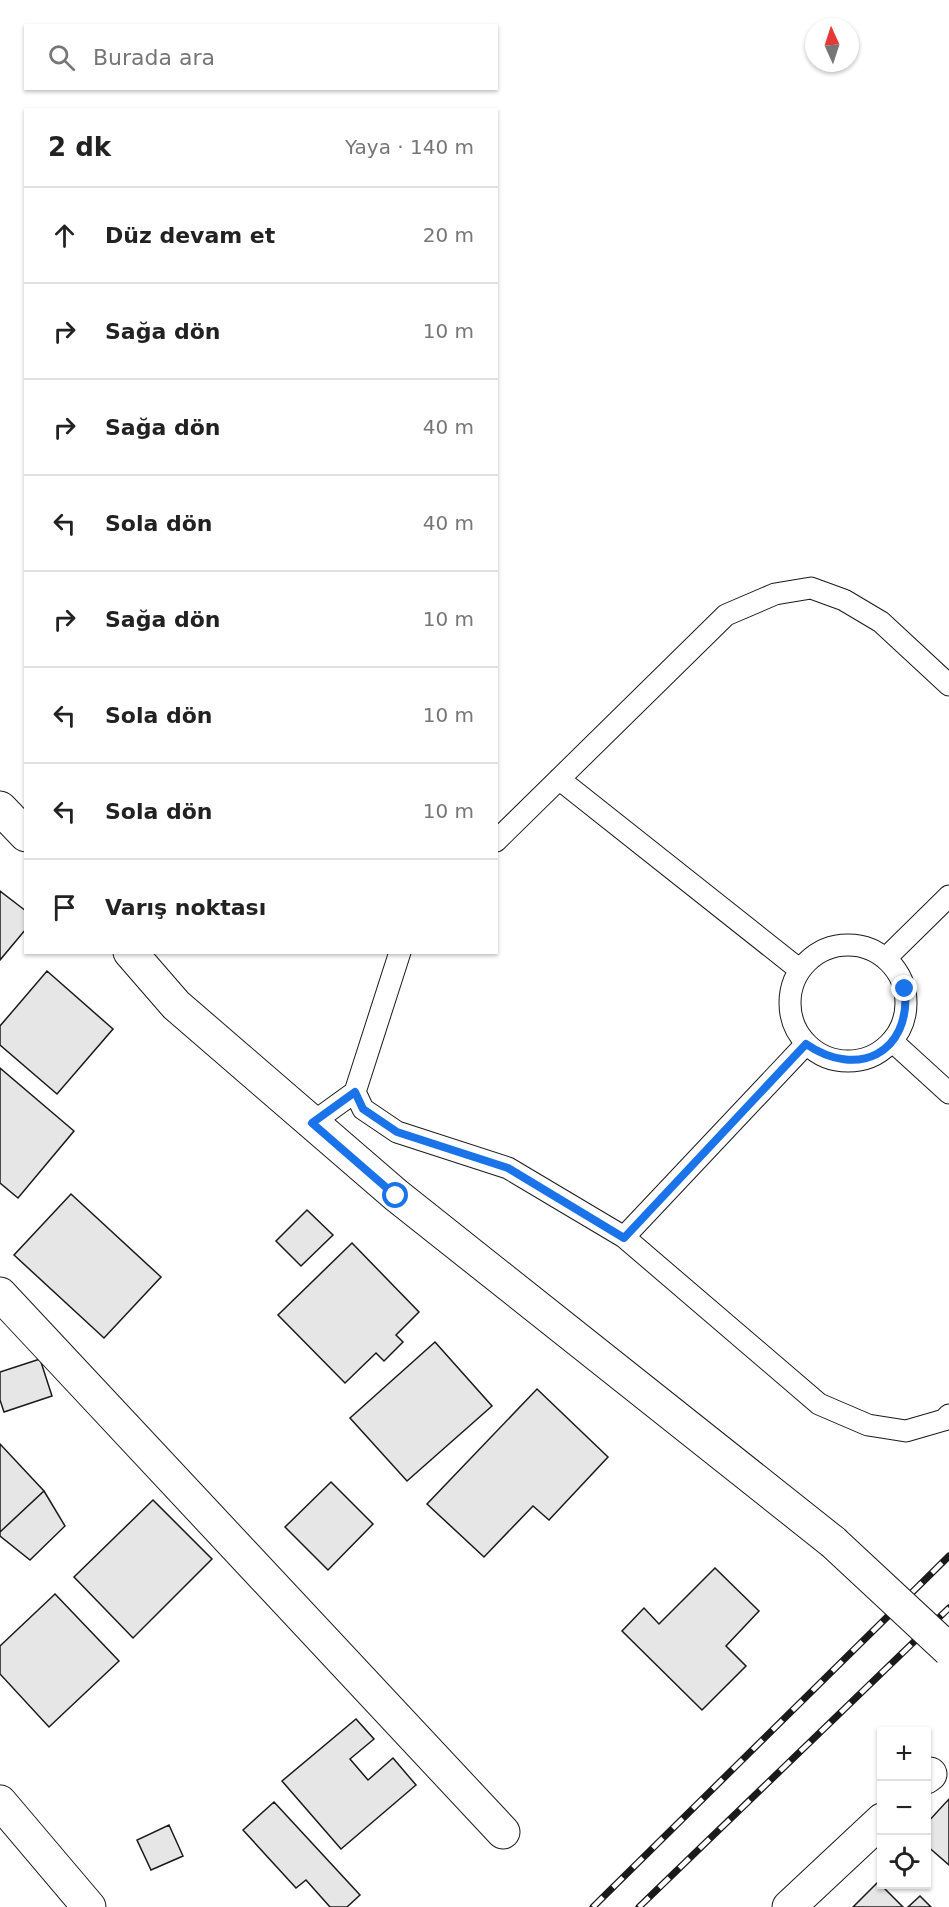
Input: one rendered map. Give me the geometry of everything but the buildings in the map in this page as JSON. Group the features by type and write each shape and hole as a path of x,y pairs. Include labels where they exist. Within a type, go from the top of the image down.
{"street":[{"path":"0,808 24,833"},
{"path":"132,954 176,1005 396,1196 833,1542 949,1650"},
{"path":"0,1294 503,1832"},
{"path":"0,1802 89,1907"},
{"path":"789,1907 877,1825"}],"lane":[{"path":"498,839 726,615 775,594 811,588 843,600 881,622 949,685"},
{"path":"559,779 800,970"},
{"path":"886,958 949,896"},
{"path":"851,944 870,948 886,958 898,972 905,989 907,1008 903,1026 892,1041 878,1053 861,1060 841,1061 822,1055 806,1044 794,1027 789,1007 791,988 800,970 813,955 831,946 851,944"},
{"path":"312,1123 355,1092 399,954"},
{"path":"892,1041 949,1093"},
{"path":"624,1238 806,1044"},
{"path":"355,1092 363,1109 397,1132 508,1168 624,1238 819,1404 868,1425 906,1431 944,1420 949,1415"}],"railway":[{"path":"593,1907 949,1556"},
{"path":"639,1907 949,1608"}],"route":[{"path":"396,1196 312,1123 355,1092 363,1109 397,1132 508,1168 624,1238 806,1044 822,1055 841,1061 861,1060 878,1053 892,1041 903,1026 907,1008 905,989"}]}
